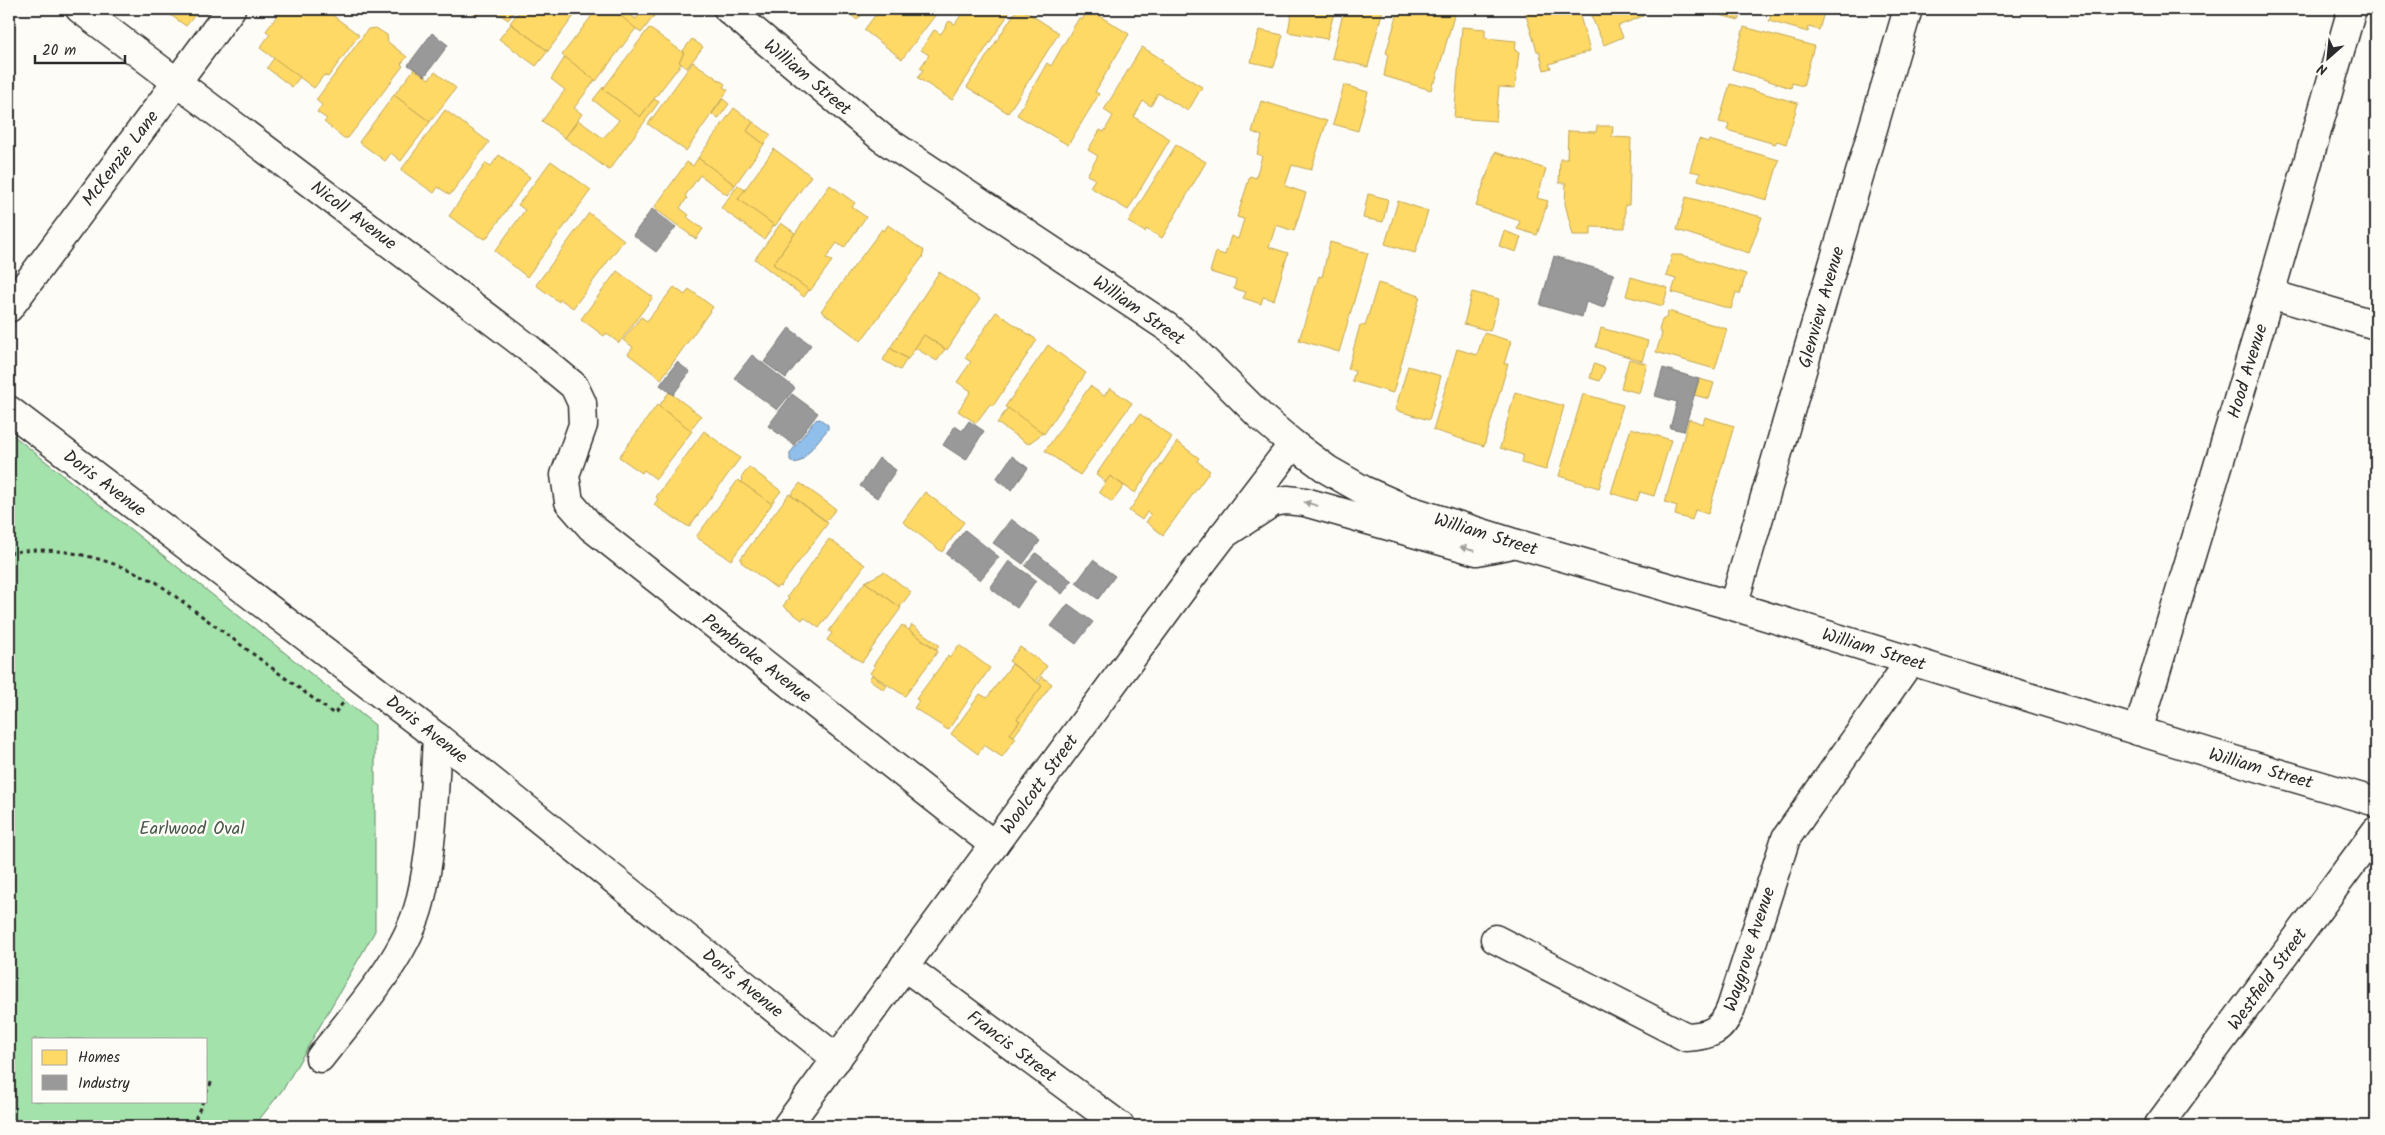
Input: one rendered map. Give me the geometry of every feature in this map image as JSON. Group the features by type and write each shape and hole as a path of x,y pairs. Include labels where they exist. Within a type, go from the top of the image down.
{"street":[{"name":"Nicoll Avenue","path":"80,9 527,347 574,386 582,402 583,425 574,446"},
{"name":"McKenzie Lane","path":"9,308 231,9"},
{"name":"William Street","path":"728,9 882,138 1167,327 1187,343 1260,416 1293,444 1328,470 1384,500 1514,543 1734,606 2138,731 2376,802"},
{"name":"Glenview Avenue","path":"1734,606 1908,9"},
{"name":"Hood Avenue","path":"2138,731 2270,294 2352,9"},
{"path":"2270,294 2376,325"},
{"name":"Doris Avenue","path":"9,410 438,736 837,1059"},
{"name":"Woolcott Street","path":"787,1126 1223,535 1293,444"},
{"name":"Pembroke Avenue","path":"574,446 566,475 569,502 591,527 994,844"},
{"path":"1223,535 1273,502 1287,500 1305,502 1477,551 1514,543"},
{"name":"Waygrove Avenue","path":"1495,939 1686,1037 1714,1032 1725,1022 1728,1016 1786,838 1911,660"},
{"path":"320,1058 378,983 402,946 420,903 431,832 438,736"},
{"name":"Westfield Street","path":"2158,1126 2376,831"},
{"name":"Francis Street","path":"904,966 1120,1126"}],"path":[{"path":"9,553 52,551 96,559 130,570 156,582 334,714 344,701"},
{"path":"208,1089 212,1081"},
{"path":"192,1126 203,1102"}],"green space":[{"name":"Earlwood Oval","path":"9,432 375,725 375,931 284,1088 254,1126 9,1126"}],"water":[{"path":"820,419 828,425 828,429 801,461 794,463 790,460 790,453 815,420"}],"building: Homes":[{"path":"162,9 200,9 186,26"},
{"path":"282,9 324,9 359,35 328,77 324,75 314,88 260,48 270,34 266,31"},
{"path":"467,9 483,9 477,16"},
{"path":"497,9 516,9 508,20 498,13"},
{"path":"521,9 579,9 548,51 510,23"},
{"path":"597,9 622,9 620,15 637,27 596,81 562,55"},
{"path":"643,9 652,9 657,12 641,33 620,15 623,10 636,19"},
{"path":"835,9 844,9 840,13"},
{"path":"844,9 866,9 857,20"},
{"path":"880,9 940,9 902,59 864,30"},
{"path":"965,9 1011,10 952,100 918,78 923,70 920,68 929,55 921,50 934,30 941,34 949,21 955,24"},
{"path":"1017,9 1022,9 1059,33 1008,113 967,87"},
{"path":"1088,9 1129,34 1095,92 1099,94 1068,145 1017,115 1047,63 1051,66 1079,18 1082,20"},
{"path":"1258,9 1279,9 1278,13"},
{"path":"1292,9 1335,9 1327,39 1288,32"},
{"path":"1344,9 1383,9 1368,67 1332,58"},
{"path":"1399,9 1456,9 1431,90 1384,76 1388,54 1386,53"},
{"path":"1524,9 1578,9 1590,51 1549,64 1551,68 1544,70"},
{"path":"1588,9 1640,9 1643,16 1618,26 1623,37 1604,45"},
{"path":"1713,9 1742,9 1739,20 1712,13"},
{"path":"1751,9 1825,9 1819,30 1809,27 1808,32 1769,21 1771,15"},
{"path":"511,24 548,51 536,66 499,39"},
{"path":"1462,27 1485,29 1485,38 1516,41 1515,51 1519,51 1515,88 1499,87 1496,121 1454,118"},
{"path":"1744,27 1814,46 1803,86 1792,83 1791,88 1732,69"},
{"path":"376,28 387,35 388,42 407,57 401,64 403,66 348,138 344,138 324,122 327,119 317,112 322,105 316,100 368,29"},
{"path":"649,28 684,53 680,60 681,64 640,117 603,89"},
{"path":"1259,30 1283,35 1274,67 1251,62"},
{"path":"692,39 703,47 687,68 679,62 684,53 682,52"},
{"path":"1142,47 1163,60 1161,62 1202,87 1188,111 1158,93 1151,106 1143,101 1134,117 1170,139 1128,210 1090,187 1095,179 1087,175 1098,156 1088,150 1100,130 1104,132 1113,116 1104,110"},
{"path":"565,57 595,80 574,108 582,114 565,138 542,121 565,90 551,79"},
{"path":"274,58 300,77 292,87 267,68"},
{"path":"693,62 725,84 723,87 728,90 686,151 648,124"},
{"path":"415,68 429,79 435,72 456,88 430,122 394,95"},
{"path":"1730,84 1798,103 1786,144 1777,141 1775,144 1727,130 1729,124 1719,122"},
{"path":"1344,85 1368,92 1358,131 1333,124"},
{"path":"604,86 603,89 640,117 654,99 659,102 609,170 565,138 578,120 603,138 619,120 593,100"},
{"path":"394,95 430,122 401,161 391,153 385,161 359,142"},
{"path":"723,99 729,104 718,119 712,114"},
{"path":"1261,101 1327,121 1311,170 1292,165 1285,186 1306,193 1294,231 1276,225 1269,247 1288,253 1274,300 1263,297 1261,304 1243,298 1246,292 1234,289 1236,280 1210,272 1216,252 1225,255 1231,236 1238,239 1244,219 1237,217 1250,176 1256,178 1262,156 1257,154 1262,136 1252,132"},
{"path":"734,108 753,122 747,131 764,144 735,185 698,158"},
{"path":"445,110 489,142 450,195 438,187 434,193 401,170"},
{"path":"753,122 771,135 764,144 747,131"},
{"path":"1597,126 1613,126 1612,137 1631,138 1629,205 1625,205 1625,228 1591,227 1591,235 1573,235 1565,204 1566,183 1559,183 1560,159 1567,159 1568,131 1596,132"},
{"path":"1699,139 1708,142 1709,140 1779,160 1767,200 1698,180 1700,173 1690,171"},
{"path":"1176,145 1206,162 1162,238 1146,229 1145,232 1128,222"},
{"path":"774,149 811,176 775,226 738,199"},
{"path":"1495,152 1546,169 1537,198 1548,201 1537,235 1517,229 1520,221 1476,206"},
{"path":"499,155 530,177 486,239 478,236 449,216 486,163 491,166"},
{"path":"698,158 735,185 727,195 700,175 685,196 687,198 680,208 689,215 687,217 703,229 696,239 654,208 687,162 693,166"},
{"path":"551,161 591,190 527,277 495,251 525,210 518,205"},
{"path":"738,185 745,190 738,199 774,225 764,239 721,208"},
{"path":"830,185 855,203 852,207 866,217 844,248 837,243 826,258 832,261 810,291 773,264"},
{"path":"1368,194 1388,199 1383,222 1363,218"},
{"path":"1686,197 1762,217 1749,253 1677,230"},
{"path":"1398,201 1428,211 1415,253 1385,244"},
{"path":"589,213 624,240 573,308 560,299 559,302 536,285"},
{"path":"781,223 795,233 773,264 809,290 804,297 755,259"},
{"path":"888,225 924,251 922,258 861,341 821,311 882,229 884,231"},
{"path":"1504,231 1521,237 1516,252 1499,246"},
{"path":"1330,242 1368,253 1339,352 1299,340 1319,276 1322,277"},
{"path":"1672,255 1682,255 1746,274 1740,294 1736,292 1731,309 1672,292 1676,279 1666,276"},
{"path":"617,271 653,297 619,343 606,333 604,336 581,319"},
{"path":"939,272 980,299 947,350 924,335 908,359 890,348"},
{"path":"1631,277 1668,288 1663,306 1626,296"},
{"path":"1378,283 1420,296 1393,393 1352,381 1355,371 1348,369 1360,325 1365,326"},
{"path":"674,287 685,295 689,289 713,307 661,379 628,354 633,347 623,340 641,317 647,321"},
{"path":"1472,292 1499,299 1490,331 1464,324"},
{"path":"1668,311 1727,329 1715,369 1656,352 1662,334 1659,330 1662,320 1667,317"},
{"path":"996,312 1037,340 993,406 990,404 976,423 958,411 971,391 957,382 971,362 965,358"},
{"path":"1601,328 1648,341 1642,361 1596,347"},
{"path":"1484,333 1511,341 1504,364 1508,364 1484,446 1433,430 1457,349 1477,355"},
{"path":"924,335 945,349 937,361 915,348"},
{"path":"1048,345 1086,373 1044,434 1005,407"},
{"path":"890,348 907,359 900,370 883,360"},
{"path":"1629,359 1647,364 1639,393 1621,388"},
{"path":"1594,364 1605,368 1600,381 1590,378"},
{"path":"1408,366 1441,376 1429,420 1395,410"},
{"path":"1699,379 1714,383 1709,399 1694,395"},
{"path":"1090,386 1104,396 1110,388 1132,403 1080,475 1045,451"},
{"path":"669,392 701,416 690,430 659,406"},
{"path":"1515,392 1564,406 1546,470 1521,463 1523,455 1500,448"},
{"path":"1583,394 1623,405 1599,488 1559,476"},
{"path":"657,405 692,431 656,479 644,470 642,473 619,457"},
{"path":"1008,408 1043,433 1028,444 997,423"},
{"path":"1140,414 1172,437 1135,493 1110,476 1106,482 1096,475 1132,422 1134,423"},
{"path":"1705,417 1734,426 1708,514 1695,510 1692,520 1675,515 1677,506 1665,502 1689,419 1703,424"},
{"path":"1631,428 1671,440 1654,496 1640,492 1637,501 1611,493"},
{"path":"704,431 740,458 689,527 654,505 658,499 656,497"},
{"path":"1177,442 1199,458 1197,461 1210,471 1163,535 1146,522 1151,515 1147,512 1142,520 1129,511"},
{"path":"749,467 781,491 771,504 741,482 743,480 741,478"},
{"path":"1110,476 1124,486 1112,502 1099,492"},
{"path":"738,480 772,504 731,560 696,537"},
{"path":"800,483 836,509 826,521 791,495"},
{"path":"925,492 964,522 942,552 903,522"},
{"path":"789,494 828,523 780,587 776,588 741,562 741,558"},
{"path":"829,539 865,565 819,628 804,617 802,620 783,606 789,598 787,597"},
{"path":"884,572 911,592 900,607 865,582"},
{"path":"865,582 901,608 862,662 827,640 832,633 829,631"},
{"path":"902,625 938,651 905,696 870,673 875,666 873,665"},
{"path":"912,625 939,645 936,649 909,630"},
{"path":"959,645 990,668 948,730 914,708 919,701 916,699 948,656 950,657"},
{"path":"1020,647 1047,666 1036,682 1009,661"},
{"path":"1012,664 1042,686 1017,719 1020,721 1010,734 1016,738 1002,757 984,745 978,754 951,734 980,694 987,698"},
{"path":"872,675 887,686 884,690 869,679"},
{"path":"1042,677 1052,684 1014,736 1010,734 1020,721 1017,719 1042,686 1038,683"}],"building: Industry":[{"path":"432,33 448,45 425,76 408,65"},
{"path":"652,209 676,227 656,252 633,235"},
{"path":"1554,256 1614,274 1604,308 1586,302 1582,317 1540,305"},
{"path":"789,328 811,345 786,378 764,362"},
{"path":"752,355 795,388 777,410 734,378"},
{"path":"677,362 690,372 673,395 660,385"},
{"path":"1663,368 1699,379 1684,431 1670,428 1677,402 1655,396"},
{"path":"792,394 818,413 794,445 768,426"},
{"path":"969,421 984,431 966,460 943,445 955,426 962,431"},
{"path":"1012,456 1028,468 1012,490 996,479"},
{"path":"879,458 896,470 877,498 860,486"},
{"path":"1011,519 1040,541 1023,564 993,543"},
{"path":"965,530 999,557 980,580 946,554"},
{"path":"1036,553 1072,581 1062,594 1025,566"},
{"path":"1093,560 1115,576 1098,599 1076,583"},
{"path":"1009,561 1036,580 1017,608 990,588"},
{"path":"1068,604 1093,622 1076,644 1051,626"}]}
